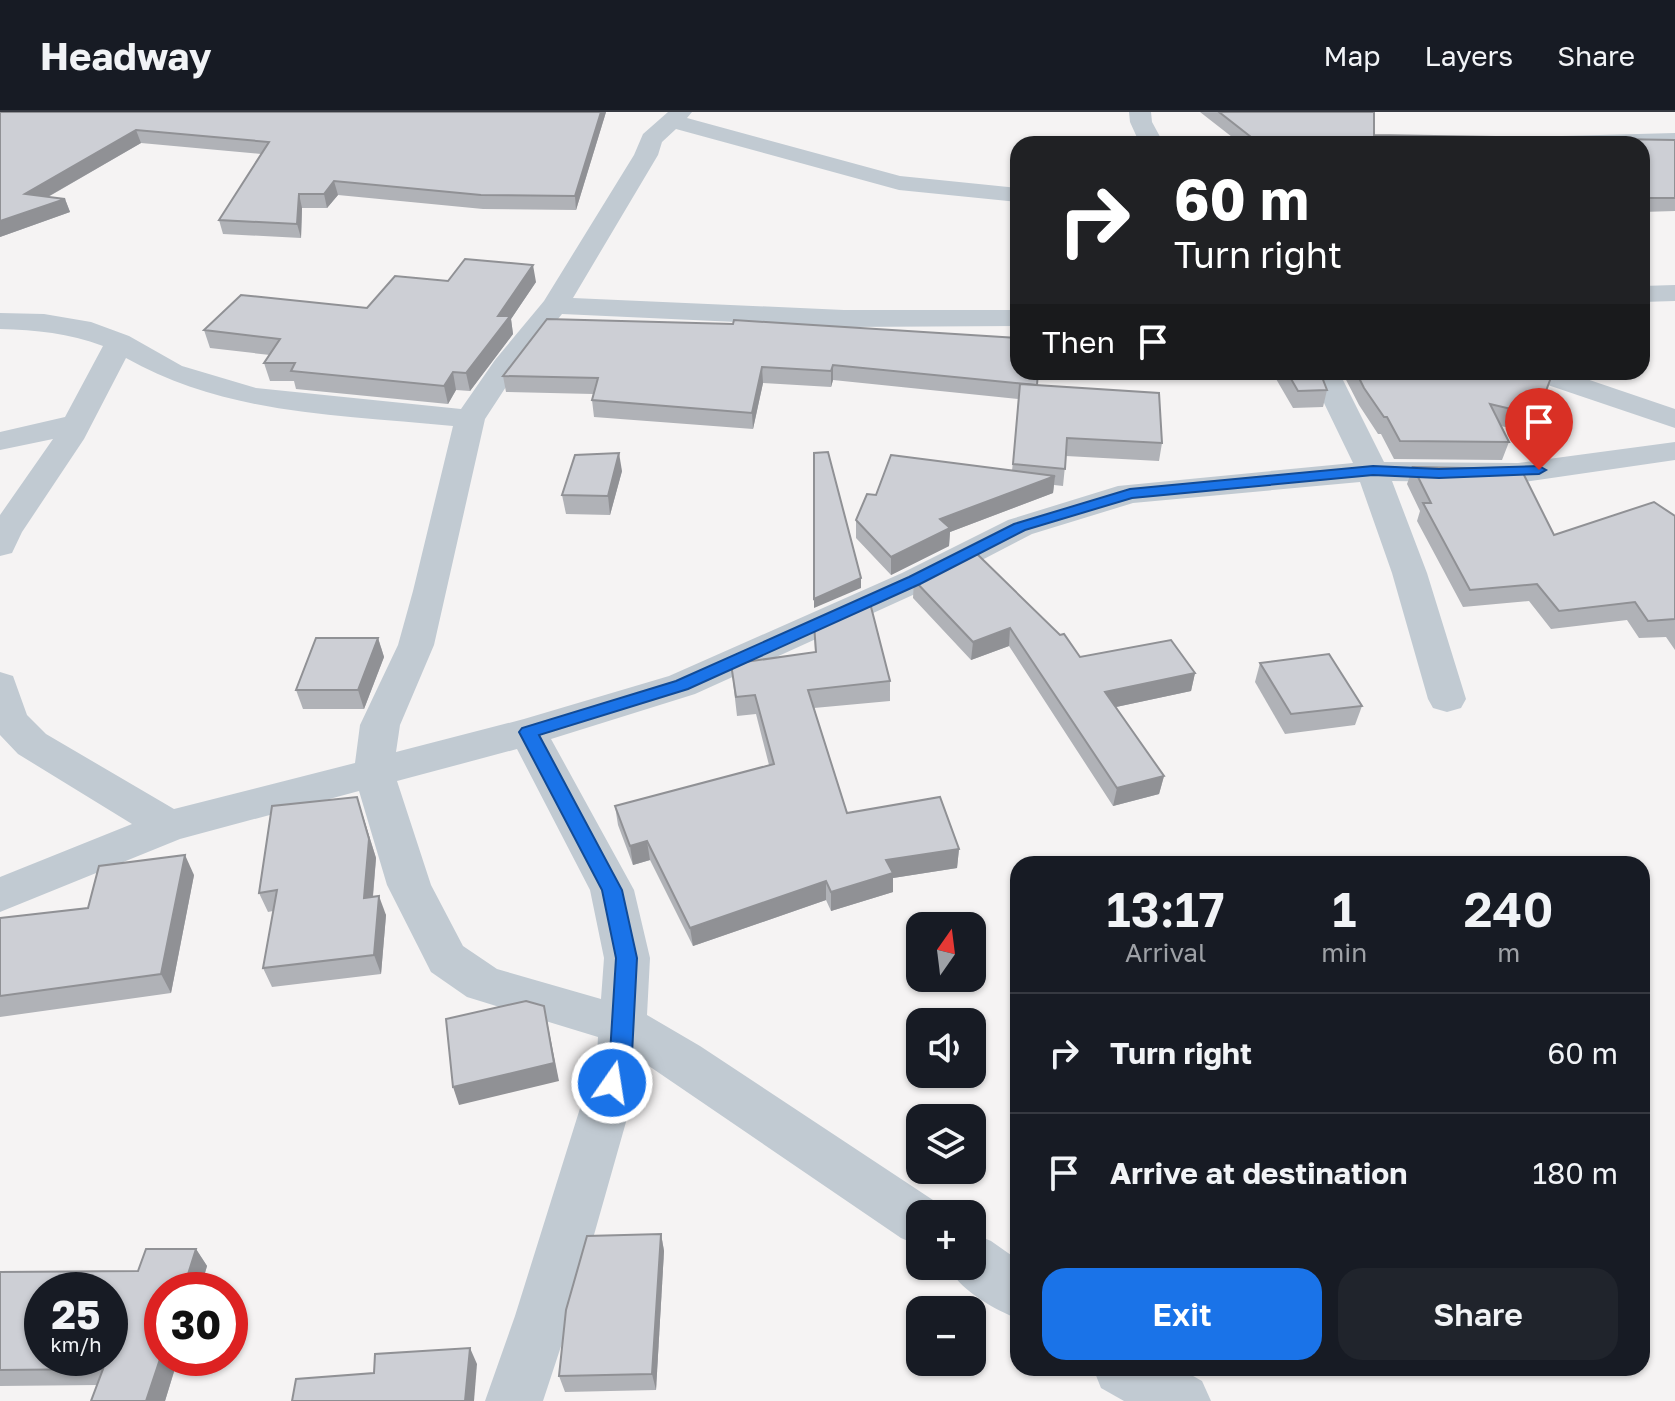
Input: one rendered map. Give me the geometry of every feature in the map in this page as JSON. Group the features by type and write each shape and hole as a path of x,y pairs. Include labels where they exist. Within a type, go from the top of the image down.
{"street":[{"path":"1140,112 1148,136"},
{"path":"906,1212 683,1061 623,1025 483,984 447,959 409,885 374,772 380,725 416,645 431,591 470,419 505,366 555,305 634,175 651,139 676,117 899,183 1010,212"},
{"path":"1650,141 1675,140"},
{"path":"899,183 1010,194"},
{"path":"1650,294 1675,293"},
{"path":"555,305 774,318 913,321 1010,318"},
{"path":"0,321 44,322 81,328 119,342 172,372 253,397 470,419"},
{"path":"0,546 5,532 77,424 119,342"},
{"path":"1328,380 1373,471 1421,605 1447,699"},
{"path":"1560,380 1675,419"},
{"path":"0,441 77,424"},
{"path":"0,895 169,826 528,732 682,685 901,587 1020,527 1130,493 1373,471 1518,473 1675,451"},
{"path":"0,685 9,720 32,744 169,826"},
{"path":"514,1401 543,1316 617,1069 627,958 612,890 528,732"},
{"path":"986,1269 1010,1286"},
{"path":"1136,1376 1182,1401"}],"building":[{"path":"0,112 601,112 575,196 481,195 334,181 324,194 299,194 297,224 219,220 269,142 136,130 25,194 65,199 0,221"},
{"path":"1219,112 1374,112 1374,135 1434,136 1250,136"},
{"path":"1650,140 1675,140 1675,198 1650,198"},
{"path":"465,259 533,265 498,316 510,316 466,373 453,372 444,386 291,371 295,363 264,363 280,339 204,330 241,295 367,308 395,276 448,281"},
{"path":"547,319 733,324 734,320 1010,337 1010,380 1037,380 1037,385 833,365 831,371 762,367 752,413 592,400 598,378 503,376"},
{"path":"1292,380 1323,380 1327,390 1298,391"},
{"path":"1360,380 1550,380 1537,415 1490,404 1509,442 1400,441 1387,417"},
{"path":"1020,384 1159,393 1162,443 1067,438 1065,469 1013,464"},
{"path":"828,452 861,578 814,599 814,453"},
{"path":"619,453 608,496 562,495 575,455"},
{"path":"891,455 1055,476 940,519 950,528 891,557 856,520 867,494 876,495"},
{"path":"1413,467 1521,469 1554,535 1654,502 1675,516 1675,619 1648,621 1635,602 1559,611 1537,584 1470,590 1423,503 1431,503"},
{"path":"974,551 1060,635 1064,634 1080,657 1171,640 1195,673 1105,692 1164,776 1117,788 1010,628 973,642 914,580"},
{"path":"869,599 890,681 808,690 847,813 940,797 959,849 886,860 893,873 831,892 826,881 690,928 647,841 630,846 615,806 774,764 755,695 736,697 731,664 816,652 814,624"},
{"path":"316,638 378,638 358,690 296,690"},
{"path":"1329,654 1362,706 1291,714 1260,663"},
{"path":"357,797 369,839 364,898 379,896 374,955 263,968 277,890 259,893 272,806"},
{"path":"185,855 161,974 0,996 0,918 88,908 99,866"},
{"path":"526,1001 544,1006 554,1063 453,1087 446,1019"},
{"path":"661,1234 652,1374 559,1376 566,1310 587,1236"},
{"path":"146,1249 196,1249 189,1272 144,1272 144,1376 154,1376 146,1401 91,1401 100,1376 128,1376 128,1272 24,1272 24,1370 0,1370 0,1272 138,1271"},
{"path":"470,1348 465,1401 292,1401 296,1379 374,1373 375,1354"}],"route":[{"path":"612,1083 621,1054 627,958 612,890 528,732 682,685 914,581 1020,527 1130,493 1373,471 1518,473 1539,470"}]}
